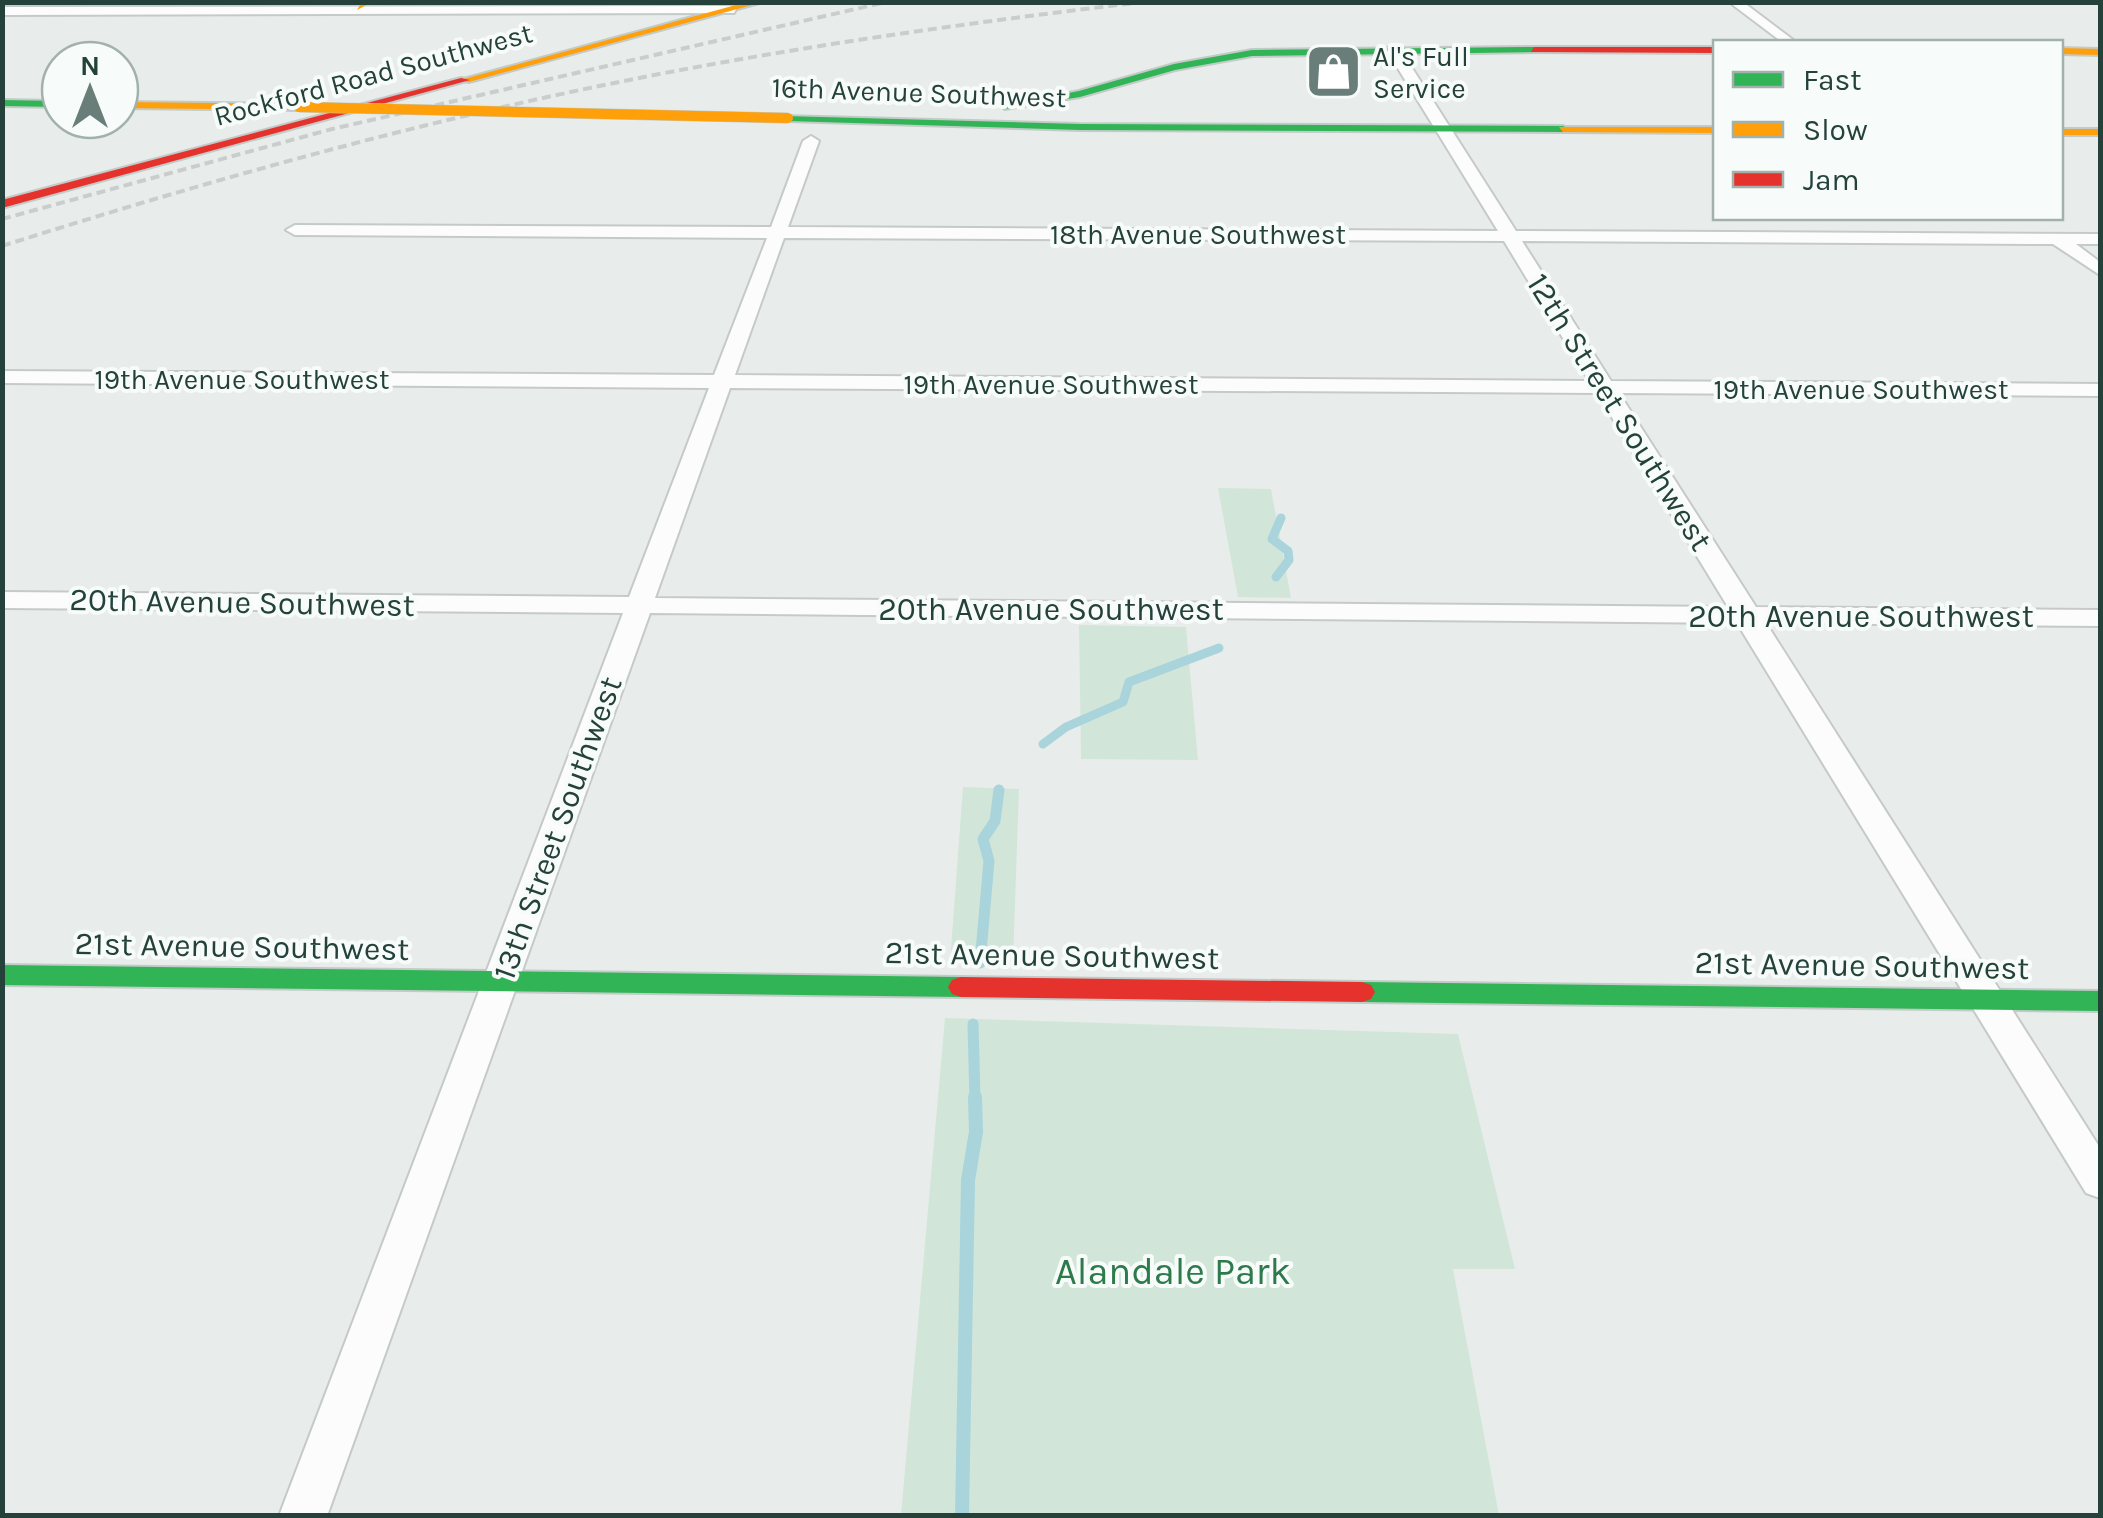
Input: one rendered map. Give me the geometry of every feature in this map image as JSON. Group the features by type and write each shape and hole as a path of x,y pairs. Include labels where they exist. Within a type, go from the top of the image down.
{"main road":[{"name":"Rockford Road Southwest","path":"2,204 760,2"},
{"path":"800,126 1027,104 1080,94 1174,66 1252,53 1393,49 1713,50"},
{"path":"2063,52 2100,52"},
{"path":"2,103 40,104"},
{"name":"16th Avenue Southwest","path":"140,104 800,126 1713,130"},
{"path":"2063,132 2100,132"},
{"name":"21st Avenue Southwest","path":"2,975 2100,1000"}],"street":[{"path":"1735,2 1787,40"},
{"path":"2,11 354,12 364,5 734,9"},
{"name":"12th Street Southwest","path":"1393,49 2100,1181"},
{"name":"13th Street Southwest","path":"303,1516 778,232 800,126"},
{"path":"2031,220 2100,270"},
{"name":"18th Avenue Southwest","path":"295,230 2100,239"},
{"name":"19th Avenue Southwest","path":"2,377 2100,390"},
{"name":"20th Avenue Southwest","path":"2,600 2100,618"}],"green space":[{"path":"1218,488 1271,489 1291,598 1238,597"},
{"path":"1079,625 1186,627 1198,760 1081,759"},
{"path":"963,787 1019,789 1013,962 950,962"},
{"name":"Alandale Park","path":"945,1018 1458,1034 1515,1269 1453,1269 1499,1515 901,1515"}],"waterway":[{"path":"1276,577 1289,560 1288,551 1272,539 1281,518"},
{"path":"1043,744 1066,727 1123,702 1129,682 1219,648"},
{"path":"980,963 989,861 983,839 995,821 999,790"},
{"path":"973,1024 975,1100"},
{"path":"962,1516 968,1180 976,1132 975,1097"}],"railway":[{"path":"2,219 332,129 886,2"},
{"path":"2,246 282,163 566,93 853,41 1143,2"}],"traffic: fast":[{"path":"1005,106 1080,94 1174,67 1252,53 1534,50"},
{"path":"2,103 40,104"},
{"path":"788,118 1080,127 1563,129"},
{"path":"2,975 961,987"},
{"path":"1362,992 2100,1001"}],"traffic: slow":[{"path":"360,8 368,2"},
{"path":"465,80 759,2"},
{"path":"2063,51 2100,52"},
{"path":"140,105 299,107"},
{"path":"299,107 788,118"},
{"path":"1563,129 1713,130"},
{"path":"2063,132 2100,132"}],"traffic: jam":[{"path":"1534,50 1713,50"},
{"path":"2,204 465,80"},
{"path":"961,987 1362,992"}],"place":[{"name":"Al's Full Service","path":"1334,72"}]}
